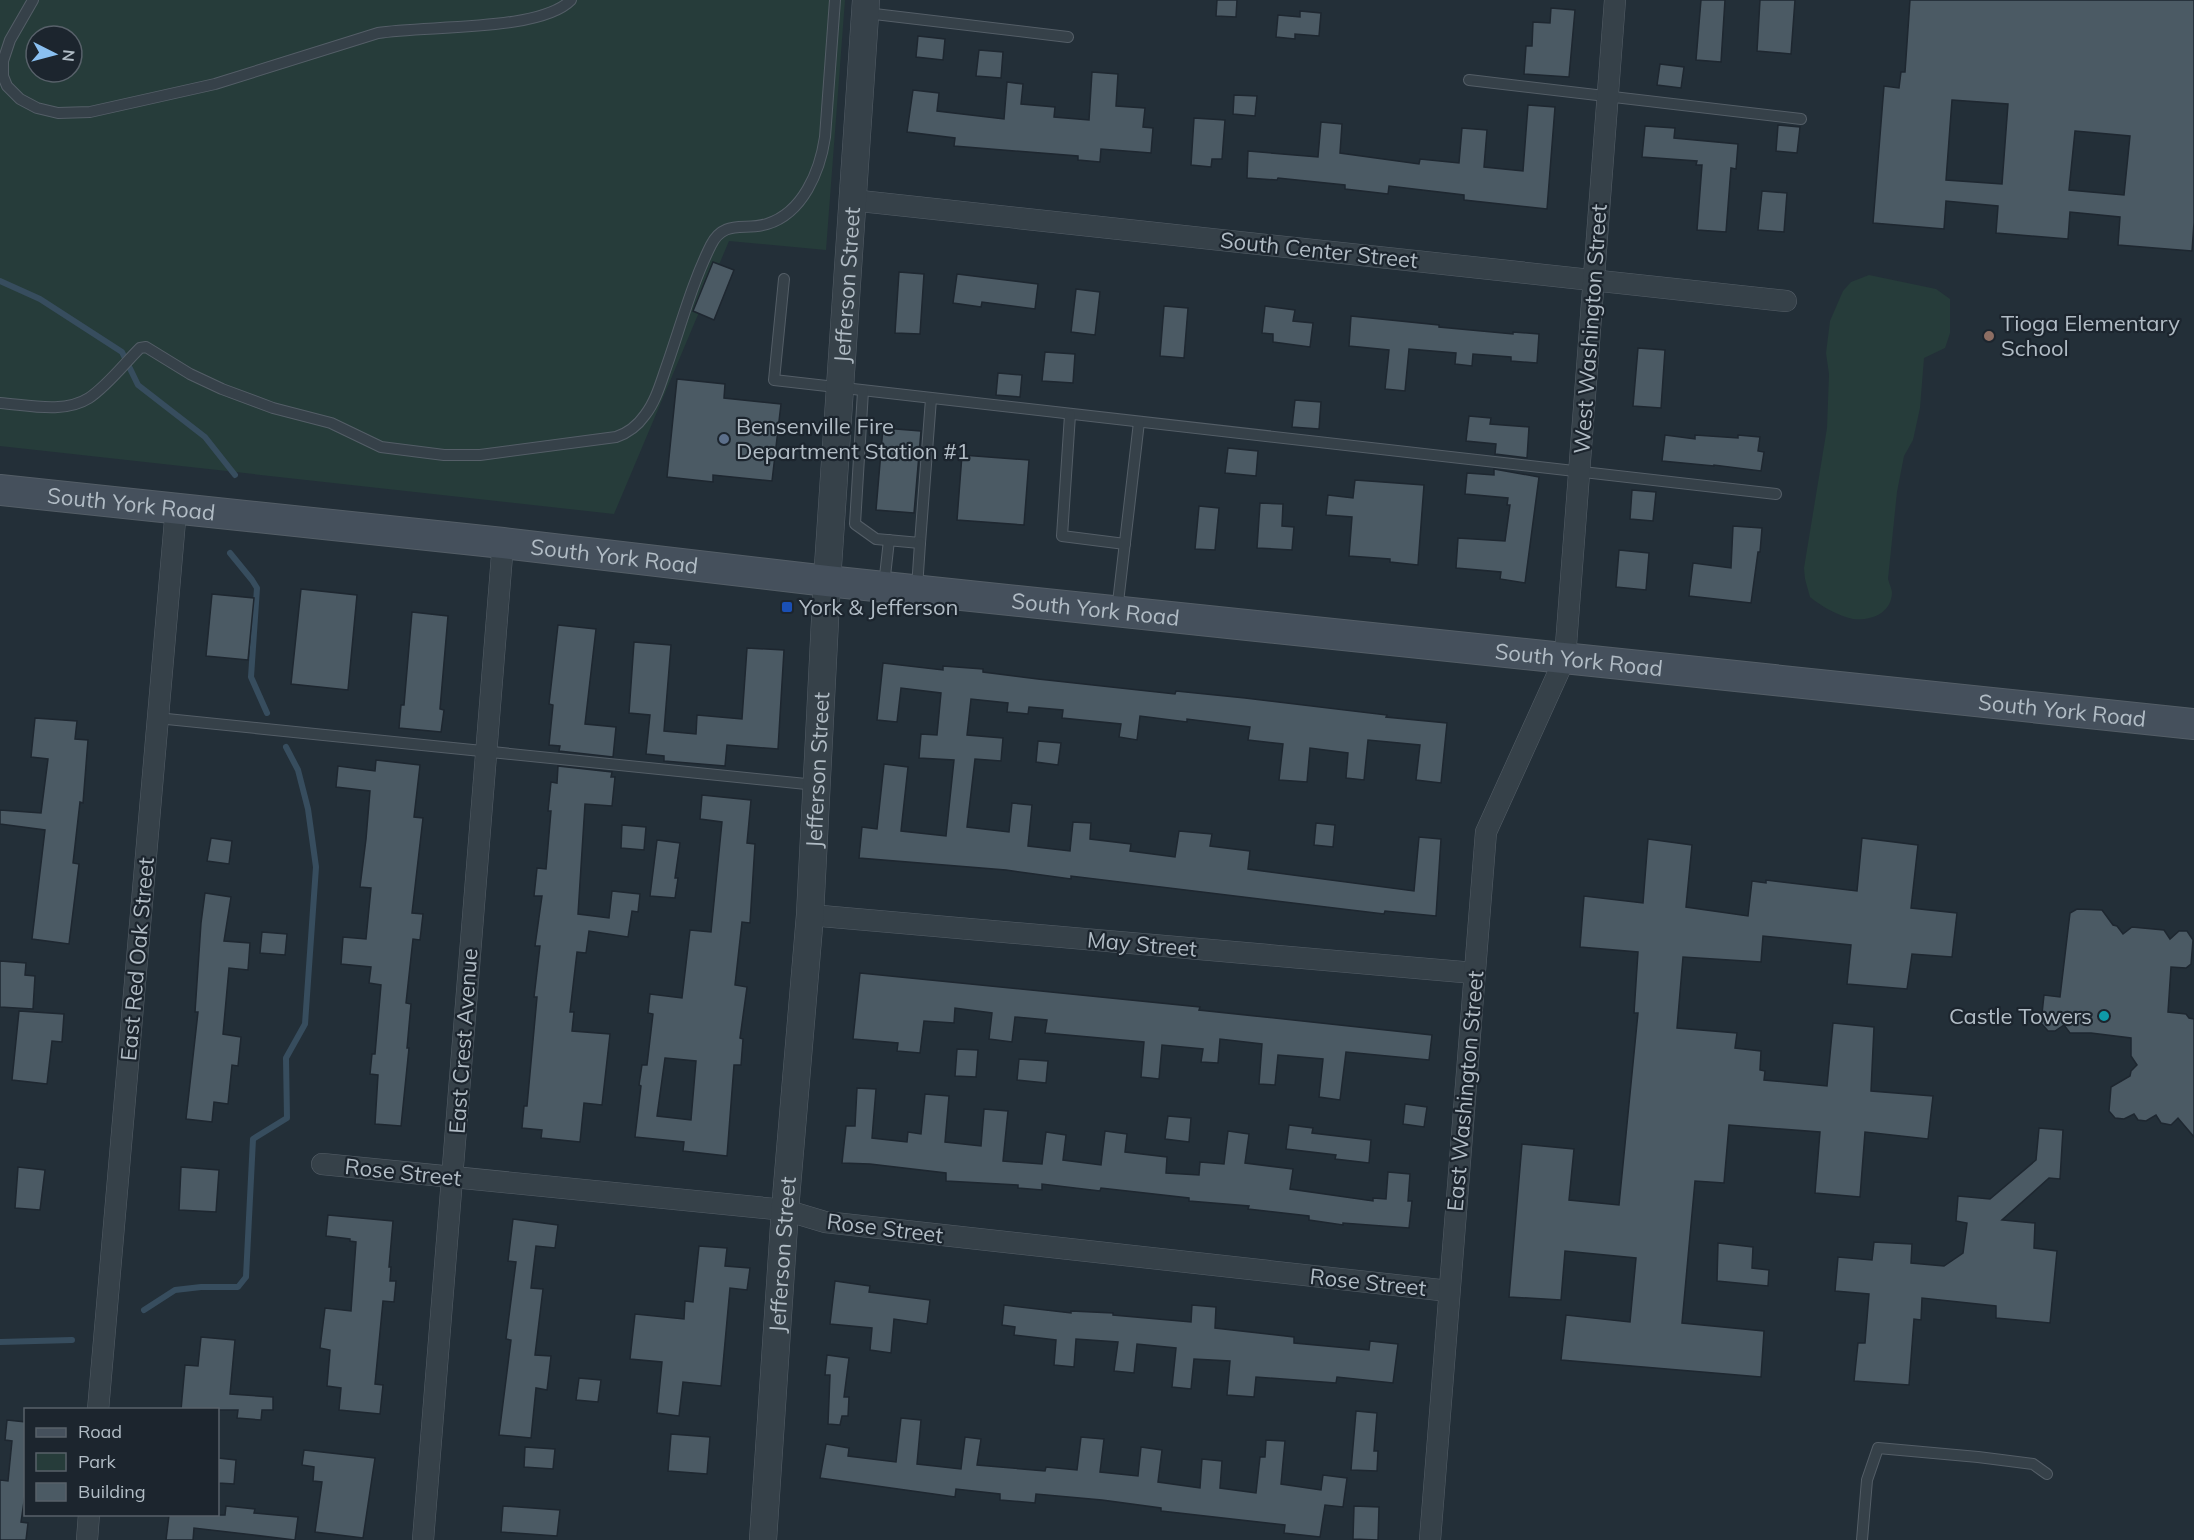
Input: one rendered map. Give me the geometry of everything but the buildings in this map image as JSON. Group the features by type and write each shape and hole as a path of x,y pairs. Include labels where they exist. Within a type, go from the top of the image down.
{"main road":[{"name":"South York Road","path":"0,490 503,543 827,581 2194,724"}],"street":[{"name":"West Washington Street","path":"1565,658 1615,0"},
{"name":"Jefferson Street","path":"769,1540 785,1210 810,915 827,581 843,524 851,390 851,200 866,6"},
{"name":"South Center Street","path":"851,200 1786,301"},
{"name":"East Red Oak Street","path":"98,1408 176,509"},
{"name":"East Crest Avenue","path":"423,1540 503,543"},
{"name":"East Washington Street","path":"1430,1540 1486,832 1565,658"},
{"name":"May Street","path":"810,915 1474,973"},
{"name":"Rose Street","path":"322,1164 785,1210 825,1222 1449,1291"},
{"path":"87,1540 89,1516"}],"lane":[{"path":"33,0 10,40 3,61 3,79 18,97 31,105 51,112 76,114 215,84 378,33 396,30 472,27 514,20 555,11 571,0"},
{"path":"0,403 51,407 79,402 96,393 140,348 146,347 190,374 236,394 273,408 331,423 374,445 399,451 480,455 616,437 624,434 642,419 655,397 698,274 717,235 725,229 760,226 782,217 799,201 813,178 825,137 835,0"},
{"path":"866,6 1068,37"},
{"path":"1469,80 1801,119"},
{"path":"784,279 774,380 1776,494"},
{"path":"917,590 931,399"},
{"path":"1070,415 1062,536 1125,544"},
{"path":"1117,611 1139,422"},
{"path":"843,524 876,539 920,543"},
{"path":"883,586 889,540"},
{"path":"158,718 816,785"},
{"path":"1862,1540 1867,1480 1878,1448 2033,1464 2047,1474"}],"green space":[{"path":"0,0 845,0 826,250 729,241 614,514 0,446"},
{"path":"1869,275 1936,289 1950,299 1950,333 1945,348 1924,358 1920,408 1913,440 1904,456 1897,492 1888,579 1892,591 1891,600 1884,611 1878,615 1866,619 1853,619 1824,607 1810,597 1804,568 1827,428 1829,374 1826,353 1830,321 1843,291 1851,282"}],"waterway":[{"path":"0,281 40,299 122,352 138,385 205,437 235,475"},
{"path":"230,553 257,588 251,677 267,713"},
{"path":"144,1310 175,1290 238,1287 246,1277 253,1139 287,1118 286,1058 305,1024 316,867 308,809 298,770 286,747"},
{"path":"0,1342 72,1340"}],"place":[{"name":"Tioga Elementary School","path":"1989,336"},
{"name":"Bensenville Fire Department Station #1","path":"724,439"},
{"name":"York & Jefferson","path":"787,607"},
{"name":"Castle Towers","path":"2104,1016"}]}
